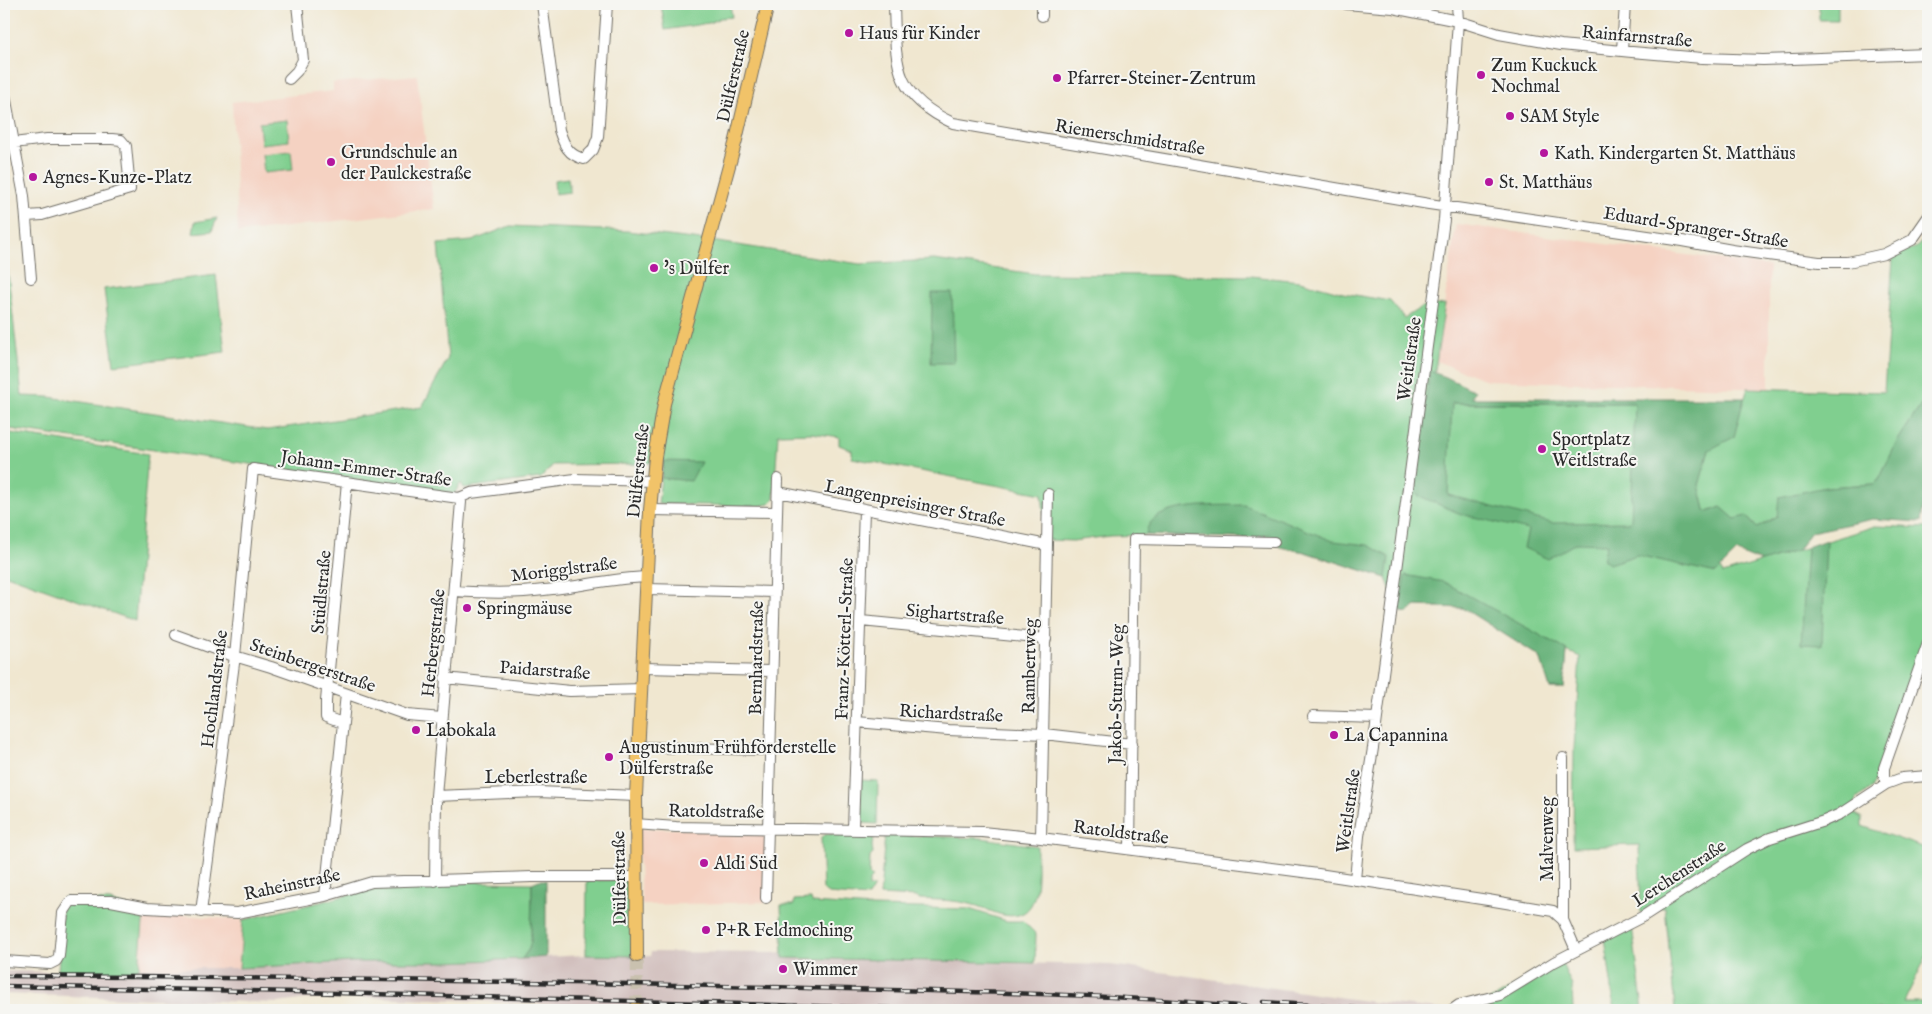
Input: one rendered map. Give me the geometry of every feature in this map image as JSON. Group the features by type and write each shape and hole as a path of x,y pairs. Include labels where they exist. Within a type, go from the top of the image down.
{"main road":[{"name":"Dülferstraße","path":"637,956 636,796 650,510 655,457 664,404 736,140 768,4"}],"street":[{"path":"288,79 297,71 303,60 297,4"},
{"path":"542,4 559,130 565,147 575,157 584,159 593,150 598,137 607,4"},
{"name":"Riemerschmidstraße","path":"894,4 896,56 899,70 920,104 953,123 1445,207"},
{"path":"1042,4 1042,16"},
{"name":"Rainfarnstraße","path":"1346,4 1393,8 1458,21 1499,34 1561,45 1702,58 1763,60 1928,54"},
{"name":"Weitlstraße","path":"1355,880 1359,836 1377,718 1445,207 1458,21 1457,4"},
{"path":"1622,50 1625,4"},
{"path":"4,90 27,216 31,278"},
{"path":"13,143 47,139 112,139 121,140 126,146 130,189 42,215 27,216"},
{"name":"Eduard-Spranger-Straße","path":"1445,207 1819,262 1848,262 1884,254 1912,240 1928,217"},
{"name":"Johann-Emmer-Straße","path":"253,469 459,498 471,493 575,479 652,481"},
{"name":"Hochlandstraße","path":"201,912 235,656 253,469"},
{"name":"Bernhardstraße","path":"766,898 778,479"},
{"name":"Stüdlstraße","path":"342,723 326,717 347,482"},
{"name":"Langenpreisinger Straße","path":"778,492 1047,545"},
{"name":"Rambertweg","path":"1041,838 1048,494"},
{"name":"Herbergstraße","path":"435,881 436,796 445,678 455,591 461,502 459,498"},
{"path":"650,510 776,512"},
{"name":"Franz-Kötterl-Straße","path":"853,829 864,510"},
{"name":"Jakob-Sturm-Weg","path":"1130,850 1134,539 1274,542"},
{"name":"Morigglstraße","path":"455,591 498,593 543,590 612,579 774,592"},
{"name":"Sighartstraße","path":"860,621 1046,639"},
{"name":"Steinbergerstraße","path":"176,635 235,656 271,666 407,715 442,718"},
{"path":"1886,784 1884,768 1928,643"},
{"path":"643,668 772,671"},
{"name":"Paidarstraße","path":"445,678 570,691 642,689"},
{"path":"325,896 346,694"},
{"path":"1313,716 1377,718"},
{"name":"Richardstraße","path":"857,722 948,730 1044,734 1132,744"},
{"path":"639,747 770,750"},
{"name":"Malvenweg","path":"1563,758 1563,920"},
{"name":"Lerchenstraße","path":"1452,1010 1459,1005 1500,995 1576,950 1642,917 1747,849 1770,838 1840,814 1886,784 1902,778 1928,776"},
{"name":"Leberlestraße","path":"436,796 538,792 636,796"},
{"name":"Ratoldstraße","path":"636,824 676,827 982,832 1041,838 1355,880 1544,909 1553,912 1563,920"},
{"name":"Raheinstraße","path":"4,961 50,964 56,961 59,956 63,913 71,901 111,902 147,908 237,913 325,896 372,882 532,877 636,877"},
{"path":"1563,920 1576,950"}],"shaded area":[{"name":"Grundschule an der Paulckestraße","path":"417,75 434,209 238,233 232,102 333,91 333,83"},
{"path":"1456,224 1769,266 1769,389 1487,380 1436,361"},
{"path":"636,828 766,831 767,902 642,905"},
{"path":"144,912 243,920 239,968 139,968"},
{"path":"651,952 782,953 783,958 1111,965 1373,1002 1449,1010 639,1010 432,999 330,996 278,1003 4,994 4,971 132,973 139,968 239,968 353,962 444,962 586,955 650,956"}],"green space":[{"path":"661,4 730,4 732,17 720,18 709,23 665,30"},
{"path":"1819,4 1838,4 1838,20 1819,20"},
{"path":"287,120 289,141 261,144 259,123"},
{"path":"291,151 293,170 264,173 262,154"},
{"path":"568,178 570,192 555,194 554,180"},
{"path":"217,218 212,231 193,233 195,222"},
{"path":"510,226 627,231 718,242 860,264 934,260 1035,274 1250,276 1300,281 1343,293 1390,301 1404,318 1422,307 1445,304 1417,487 1448,495 1451,403 1635,403 1694,505 1723,574 1875,526 1928,528 1928,637 1885,759 1872,787 1857,799 1853,812 1862,818 1862,826 1928,849 1928,953 1904,1002 1928,1002 1928,1010 1675,1010 1665,907 1641,913 1639,845 1573,847 1574,749 1580,657 1567,651 1564,688 1550,688 1540,657 1463,608 1416,606 1407,613 1399,611 1386,578 1305,552 1280,547 1271,539 1146,535 1110,536 1073,541 1047,540 1042,494 852,458 852,450 839,445 839,437 812,433 778,434 774,499 769,504 759,506 658,504 663,461 641,464 553,465 541,478 464,488 461,483 454,494 4,428 4,265 7,264 22,396 49,397 267,430 422,407 448,358 438,244 472,241"},
{"path":"1928,233 1928,387 1925,399 1897,442 1879,480 1874,484 1826,487 1757,528 1746,516 1735,520 1721,507 1708,512 1705,510 1699,485 1709,450 1739,415 1748,388 1884,392 1893,257 1917,247"},
{"path":"216,275 225,352 114,365 104,289"},
{"path":"932,293 952,293 954,363 931,363"},
{"path":"1430,371 1475,391 1471,398 1744,398 1734,437 1709,450 1699,485 1705,510 1708,512 1721,507 1735,519 1746,516 1757,528 1777,517 1779,497 1826,487 1873,484 1879,480 1897,442 1925,399 1928,387 1928,478 1921,522 1873,519 1811,532 1797,551 1761,562 1737,552 1716,573 1637,555 1609,564 1603,559 1607,544 1576,543 1548,559 1524,548 1528,530 1461,514 1417,495 1413,485","holes":["1452,403 1635,403 1631,522 1552,523 1448,495"]},
{"path":"4,432 148,454 135,621 4,574"},
{"path":"664,461 701,462 691,481 661,478"},
{"path":"1244,505 1333,541 1368,545 1389,557 1386,578 1305,552 1280,547 1271,539 1146,535 1150,524 1158,516 1171,511 1203,506"},
{"path":"1826,540 1822,645 1801,644 1807,547"},
{"path":"1405,575 1444,582 1567,650 1564,688 1550,688 1540,657 1463,608 1416,606 1407,613 1399,611"},
{"path":"860,780 878,781 877,824 863,823 859,819"},
{"path":"827,834 870,835 874,838 869,875 873,877 869,881 869,887 874,887 868,897 828,894 823,890 821,837"},
{"path":"885,835 982,838 1037,846 1037,883 1031,905 1024,912 1014,916 999,914 974,905 958,902 880,895"},
{"path":"546,880 546,957 522,959 529,949 531,941 532,883"},
{"path":"623,880 632,884 634,956 586,955 587,881"},
{"path":"475,882 532,883 531,941 529,949 522,959 444,962 353,962 239,968 243,920 373,888 428,888 436,885"},
{"path":"63,897 75,900 110,901 144,912 139,968 132,973 58,971"},
{"path":"811,899 812,903 873,907 969,909 1007,921 1023,921 1036,934 1035,963 783,958 781,905 794,905 794,900"},
{"path":"1632,926 1643,1010 1615,1010 1605,939"},
{"path":"1560,959 1572,986 1573,1009 1455,1010 1497,997"}],"tunnel":[{"path":"636,1008 637,956"}],"railway":[{"path":"4,976 505,982 983,992 1161,1000 1279,1010"},
{"path":"4,986 921,1009 1039,1010"},
{"path":"1264,1002 1383,1010"}],"place":[{"name":"Haus für Kinder","path":"849,33"},
{"name":"Zum Kuckuck Nochmal","path":"1481,75"},
{"name":"Pfarrer-Steiner-Zentrum","path":"1057,78"},
{"name":"SAM Style","path":"1510,116"},
{"name":"Kath. Kindergarten St. Matthäus","path":"1544,153"},
{"name":"Grundschule an der Paulckestraße","path":"331,162"},
{"name":"Agnes-Kunze-Platz","path":"33,177"},
{"name":"St. Matthäus","path":"1489,182"},
{"name":"'s Dülfer","path":"654,268"},
{"name":"Sportplatz Weitlstraße","path":"1542,449"},
{"name":"Springmäuse","path":"467,608"},
{"name":"Labokala","path":"416,730"},
{"name":"La Capannina","path":"1334,735"},
{"name":"Augustinum Frühförderstelle Dülferstraße","path":"609,757"},
{"name":"Aldi Süd","path":"704,863"},
{"name":"P+R Feldmoching","path":"706,930"},
{"name":"Wimmer","path":"783,969"}]}
